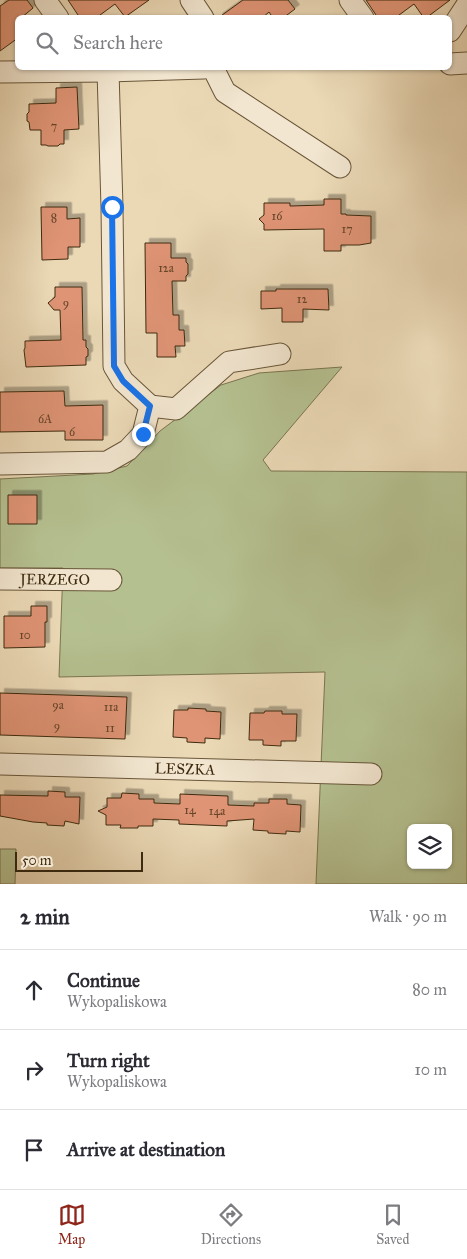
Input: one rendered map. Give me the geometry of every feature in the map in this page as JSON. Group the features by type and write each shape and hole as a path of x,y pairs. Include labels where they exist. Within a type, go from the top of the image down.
{"street":[{"path":"46,0 56,15"},
{"path":"191,0 201,15"},
{"path":"350,0 360,15"},
{"path":"452,28 467,5"},
{"path":"452,64 467,63"},
{"path":"0,72 55,70"},
{"path":"95,70 140,70"},
{"path":"214,70 225,92 340,167"},
{"path":"108,71 114,366 123,381 150,406 176,409 229,362 280,354"},
{"path":"0,464 107,462 128,450 143,434 150,406"},
{"name":"JERZEGO","path":"0,579 111,580"},
{"name":"LESZKA","path":"0,764 371,774"}],"green space":[{"path":"342,367 263,460 271,471 467,472 467,884 316,884 325,672 59,677 63,568 0,568 0,479 93,474 127,466 160,431 221,385 259,373"},
{"path":"0,849 16,849 15,884 0,884"}],"building":[{"path":"9,0 27,0 33,8 25,15 15,15 15,40 0,51 0,6"},
{"path":"68,0 149,0 128,15 123,15 115,4 100,15 78,15"},
{"path":"243,0 288,0 295,9 287,15 271,15 269,12 266,15 222,15"},
{"path":"366,0 450,0 430,15 422,15 414,4 399,15 376,15"},
{"path":"77,87 79,129 64,130 64,144 58,146 41,145 41,130 30,130 29,122 27,121 29,104 56,103 56,88"},
{"path":"324,199 341,199 341,214 371,216 371,243 341,245 341,251 324,251 324,229 264,230 264,224 259,219 264,215 264,203 290,203 290,206 324,205"},
{"path":"41,207 67,207 67,219 80,218 80,247 68,247 68,259 42,260"},
{"path":"145,243 171,243 171,258 186,258 188,264 186,281 172,281 173,315 179,315 179,330 184,330 185,346 175,346 176,357 157,357 157,333 146,333"},
{"path":"55,287 82,287 83,340 86,340 86,347 88,349 86,365 26,367 25,341 61,340 60,310 54,310 48,303 55,297"},
{"path":"276,289 328,289 329,310 303,309 303,322 282,322 282,308 261,309 261,291 276,291"},
{"path":"64,391 65,406 103,405 103,440 65,440 65,431 0,432 0,392"},
{"path":"8,495 37,495 37,524 8,524"},
{"path":"31,606 47,606 45,647 4,648 4,616 31,616"},
{"path":"0,693 127,697 125,739 0,735"},
{"path":"188,708 221,712 220,739 205,738 205,743 187,742 187,738 173,737 174,710 188,710"},
{"path":"265,711 282,711 282,714 297,714 296,741 281,741 281,746 263,745 263,740 249,740 250,713 264,713"},
{"path":"48,791 65,792 65,797 80,797 79,824 65,821 64,826 47,825 47,823 0,816 0,795 48,796"},
{"path":"122,793 139,794 139,799 154,799 154,803 180,804 180,794 228,796 228,805 254,806 254,803 269,803 269,799 287,799 287,804 301,805 300,832 286,831 286,834 253,830 254,819 227,821 227,826 179,824 179,820 153,819 153,826 138,826 138,828 120,828 121,825 106,825 106,815 98,811 107,807 107,798 121,798"}],"route":[{"path":"112,207 114,366 123,381 150,406 143,434"}]}
